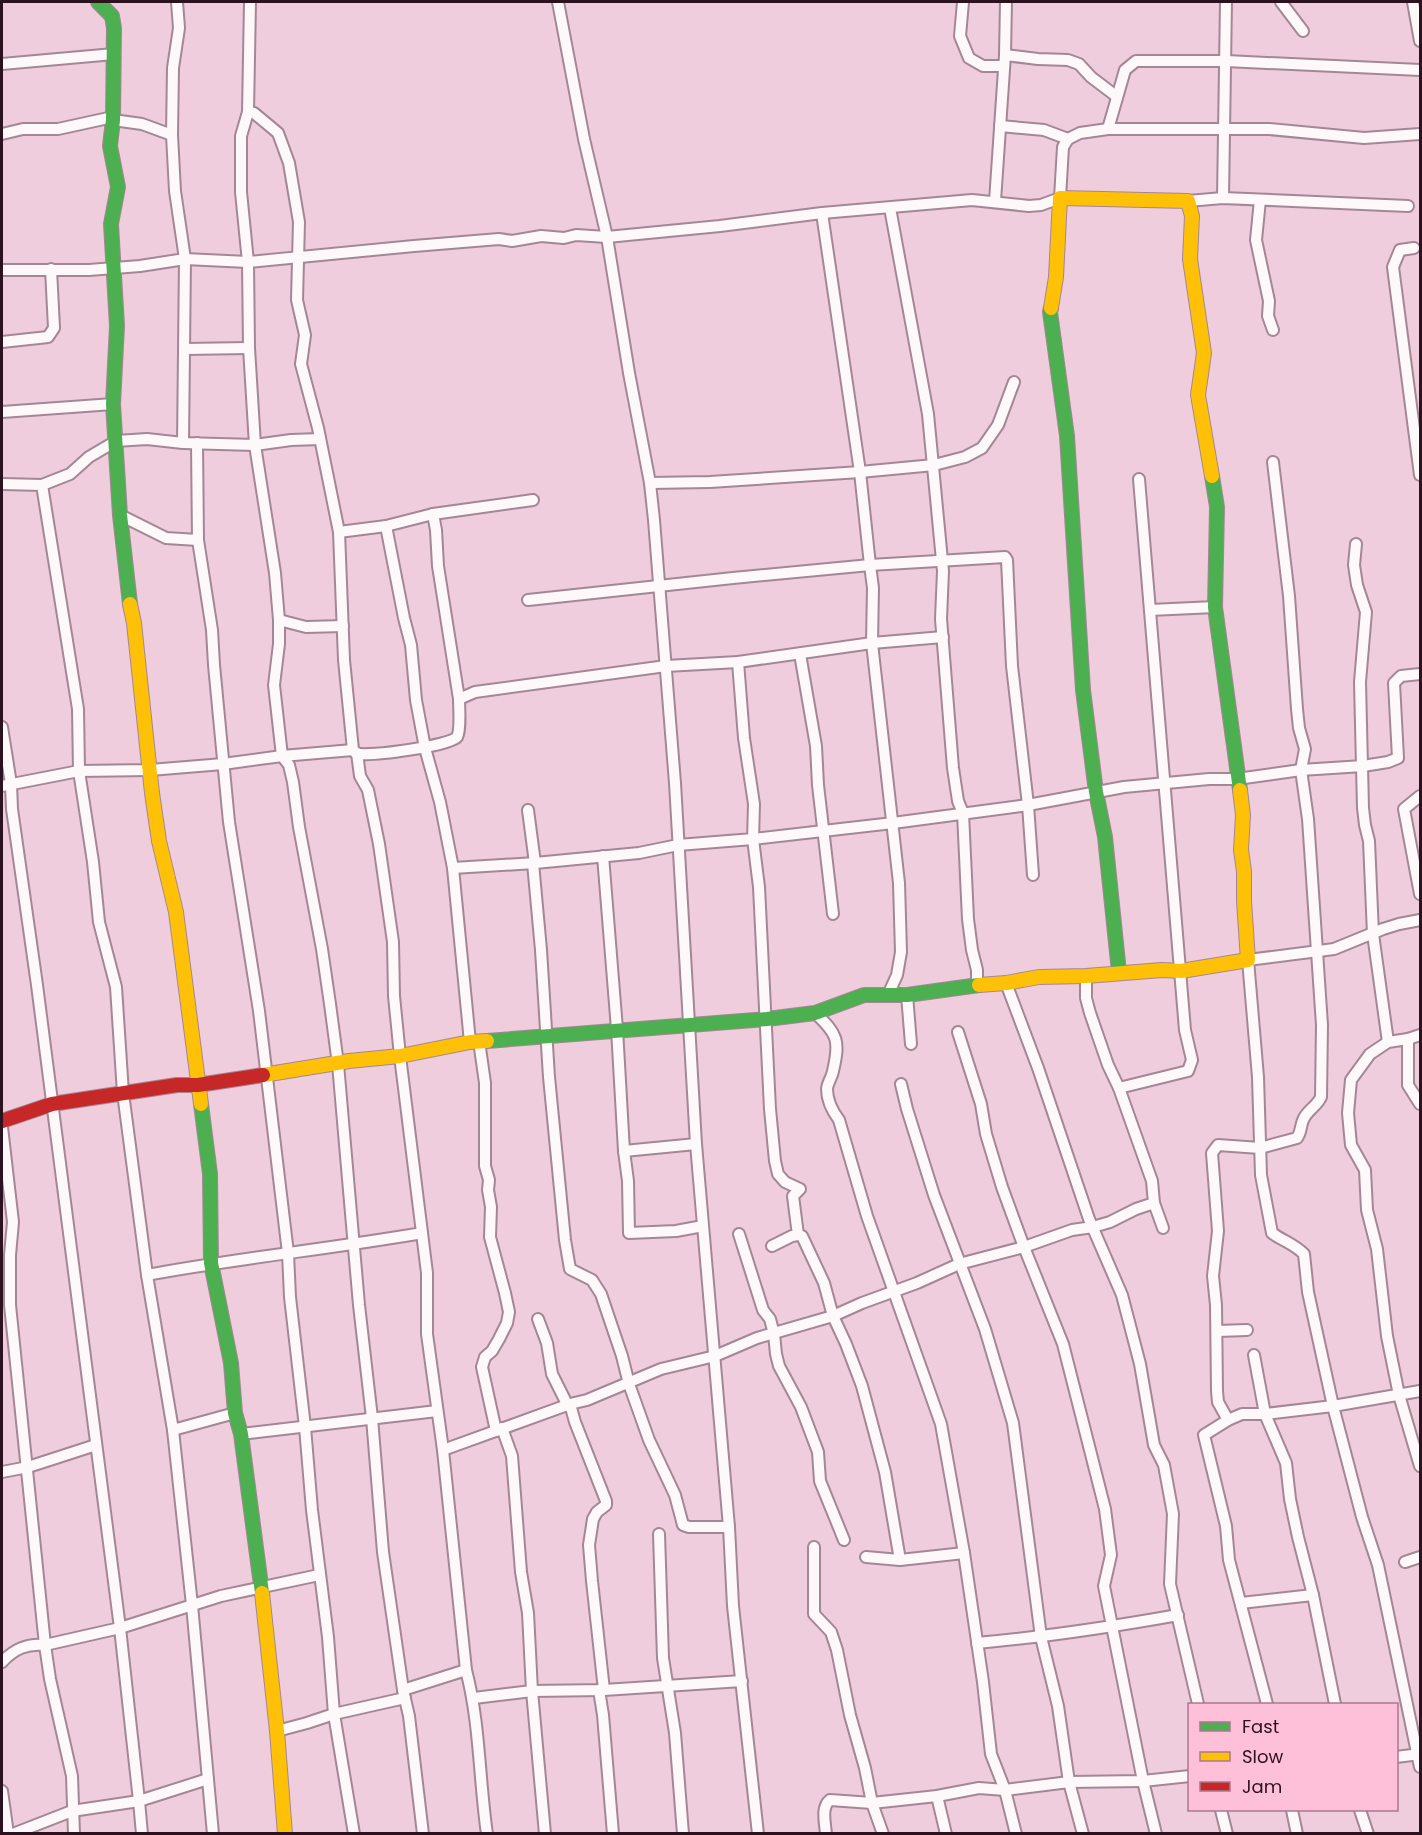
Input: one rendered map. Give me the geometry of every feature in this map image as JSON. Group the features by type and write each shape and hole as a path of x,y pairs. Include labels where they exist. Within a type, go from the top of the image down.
{"street":[{"path":"98,2 112,16 114,28 113,118 110,146 118,187 111,224 117,326 113,404 120,515 159,841 178,923 210,1173 211,1263 231,1363 235,1413 241,1434 267,1627 285,1833"},
{"path":"177,2 179,28 173,68 172,135 175,191 185,259 183,442"},
{"path":"250,2 248,112 241,136 241,192 248,262 249,348 255,444 275,573 279,620 279,644 274,685 282,756 289,765 293,782 322,949 338,1064 383,1552 409,1716 423,1833"},
{"path":"558,2 584,139 607,237 650,483 675,783 696,1144 729,1527 733,1606 758,1833"},
{"path":"963,2 960,36 969,58 983,66 1004,60 1068,60 1079,64 1091,77 1116,96"},
{"path":"995,201 1006,2"},
{"path":"1223,198 1226,2"},
{"path":"1281,2 1303,31"},
{"path":"1413,2 1420,41"},
{"path":"2,64 114,54"},
{"path":"1108,129 1125,70 1136,61 1226,61 1420,69"},
{"path":"248,112 254,113 278,133 289,163 299,222 297,300 305,334 302,364 339,532 344,660 355,752 360,776 368,790 384,873 393,942 394,996 400,1056 427,1273 427,1334 443,1450 466,1670 474,1698 487,1833"},
{"path":"2,134 22,129 58,129 113,118 142,124 172,135"},
{"path":"1000,126 1044,130 1068,140"},
{"path":"1119,972 1106,847 1096,792 1083,690 1067,436 1050,312 1056,277 1063,147 1068,140 1080,133 1108,129 1269,129 1364,138 1420,134"},
{"path":"2,270 89,270 140,266 185,259 248,262 499,239 512,241 541,236 607,237 822,213 972,200 1029,206 1041,205 1060,198 1188,201 1223,198 1408,206"},
{"path":"1260,200 1256,240 1269,301 1268,316 1273,330"},
{"path":"1188,201 1192,216 1190,259 1204,353 1198,395 1217,507 1215,607 1243,815 1241,850 1244,871 1244,912 1258,1077 1261,1174 1272,1233 1294,1244 1304,1254 1308,1292 1333,1406 1362,1517 1378,1565 1420,1767"},
{"path":"891,207 928,414 934,465 941,560 943,638 953,768 956,793 963,813 968,919 977,970 977,985"},
{"path":"822,213 860,472 873,588 872,643 899,883 901,952 897,975 888,995"},
{"path":"1414,248 1400,250 1393,267 1420,475"},
{"path":"2,342 48,337 54,328 51,269"},
{"path":"185,349 249,348"},
{"path":"650,483 710,482 860,472 934,465 965,457 982,448 998,425 1014,381"},
{"path":"2,412 113,404"},
{"path":"2,484 42,485 70,474 89,457 116,441 147,439 255,444 320,439"},
{"path":"197,443 198,540 212,630 229,822 251,958 266,1074 288,1253 290,1296 319,1575 328,1637 334,1714 354,1833"},
{"path":"1228,1420 1218,1402 1217,1391 1217,1331 1213,1276 1218,1231 1212,1153 1218,1145 1260,1148 1297,1137 1306,1114 1317,1106 1321,1097 1322,1025 1308,819 1301,770 1305,749 1299,728 1289,596 1273,462"},
{"path":"1119,1088 1188,1071 1192,1060 1185,1030 1139,479"},
{"path":"42,485 78,710 79,771 93,862 99,922 116,987 123,1092 147,1275 173,1430 213,1833"},
{"path":"339,532 386,526 433,514 533,500"},
{"path":"6,785 79,771 150,770 282,756 355,752 368,754 425,748 453,741 458,736 459,699 438,566 433,514"},
{"path":"120,515 166,538 198,540"},
{"path":"386,526 411,645 416,700 425,748 440,802 453,868 474,1041 484,1083 485,1166 489,1180 491,1207 490,1237 509,1312 507,1323 492,1351 485,1357 482,1367 499,1430 512,1456 521,1572 528,1613 532,1691 545,1833"},
{"path":"1356,544 1354,565 1357,585 1366,612 1360,682 1363,808 1369,841 1372,934 1388,1042"},
{"path":"528,600 870,565 1005,557 1007,560 1012,666 1028,805 1033,875"},
{"path":"1150,610 1215,607"},
{"path":"279,620 306,627 343,626"},
{"path":"459,699 492,688 666,666 738,662 872,643 943,638"},
{"path":"800,654 816,746 833,914"},
{"path":"738,662 744,738 754,804 753,839 757,871 775,1161 778,1174 785,1182 800,1189 793,1196 798,1235"},
{"path":"453,868 639,853 678,845 784,836 1028,805 1124,787 1209,779 1237,779 1388,762 1398,758 1394,683 1401,676 1420,674"},
{"path":"2,727 6,785 12,809 52,1104 120,1628 142,1833"},
{"path":"1420,796 1404,809 1420,894"},
{"path":"528,810 541,950 546,1036 570,1269 592,1280 601,1294 649,1440 675,1495 683,1525 729,1527"},
{"path":"603,856 628,1181 629,1233 676,1231 703,1226"},
{"path":"2,1121 52,1104 123,1092 400,1056 474,1041 767,1019 815,1013 864,995 907,995 1039,977 1162,970 1181,971 1316,952 1334,949 1399,924 1420,920"},
{"path":"1086,976 1086,998 1090,1013 1152,1181 1154,1203 1162,1228"},
{"path":"1006,983 1027,1036 1093,1227 1122,1295 1140,1364 1154,1444 1164,1465 1173,1514 1170,1584 1198,1703"},
{"path":"907,995 911,1044"},
{"path":"815,1013 836,1037 838,1048 833,1074 827,1088 832,1110 839,1120 867,1216 941,1424 964,1553 991,1754 1005,1790 1016,1833"},
{"path":"958,1032 981,1104 993,1157 1024,1247 1063,1344 1105,1509 1111,1556 1104,1586 1143,1781 1156,1833"},
{"path":"1420,1035 1388,1042 1370,1054 1351,1080 1348,1113 1351,1145 1365,1170 1367,1210 1377,1249 1387,1336 1399,1395 1420,1466"},
{"path":"1408,1039 1408,1085 1420,1104"},
{"path":"901,1084 934,1195 985,1329 1013,1423 1041,1637 1058,1706 1069,1782 1083,1833"},
{"path":"2,1127 13,1222 10,1255 10,1305 45,1645 50,1679 72,1776 74,1833"},
{"path":"624,1151 696,1144"},
{"path":"443,1450 587,1400 661,1369 715,1356 757,1338 833,1316 959,1264 1024,1247 1072,1230 1110,1222 1154,1203"},
{"path":"147,1275 211,1263 354,1245 422,1233"},
{"path":"740,1234 763,1310 770,1319 779,1365 801,1407 818,1452 820,1481 844,1539"},
{"path":"772,1245 792,1236 802,1236 824,1283 833,1316 862,1386 885,1472 900,1560"},
{"path":"538,1319 547,1343 552,1374 569,1405 606,1501 606,1505 592,1518 590,1545 613,1833"},
{"path":"1217,1331 1247,1330"},
{"path":"1254,1355 1265,1414 1286,1463 1296,1528 1313,1596 1335,1703"},
{"path":"1267,1703 1229,1560 1226,1526 1204,1435 1242,1414 1265,1414 1333,1406 1420,1391"},
{"path":"241,1434 437,1411"},
{"path":"173,1430 235,1413"},
{"path":"2,1472 28,1467 96,1445"},
{"path":"659,1534 663,1658 675,1733 683,1833"},
{"path":"814,1547 813,1614 831,1632 837,1650 850,1715 872,1803 884,1833"},
{"path":"866,1557 900,1560 964,1553"},
{"path":"1405,1562 1420,1557"},
{"path":"2,1662 15,1650 25,1646 45,1645 120,1628 192,1605 260,1587 319,1575"},
{"path":"1241,1603 1313,1596"},
{"path":"977,1643 1041,1637 1178,1615"},
{"path":"277,1731 404,1694 466,1670"},
{"path":"474,1698 532,1691 601,1690 742,1681"},
{"path":"1398,1757 1419,1754"},
{"path":"826,1833 824,1809 827,1801 830,1800 872,1803 937,1796 979,1788 1005,1790 1069,1782 1143,1781 1188,1776"},
{"path":"13,1833 72,1811 139,1801 208,1779"},
{"path":"2,1791 8,1833"},
{"path":"937,1796 946,1833"},
{"path":"1222,1811 1227,1833"},
{"path":"1292,1811 1298,1833"},
{"path":"1361,1811 1368,1833"}],"traffic: fast":[{"path":"98,2 112,16 114,28 113,120 110,146 118,187 111,224 117,326 113,404 120,515 130,604"},
{"path":"1051,308 1067,436 1083,690 1096,792 1105,837 1119,972"},
{"path":"1212,476 1217,507 1215,607 1240,790"},
{"path":"487,1041 767,1019 815,1013 864,995 907,995 979,985"},
{"path":"201,1104 210,1174 211,1263 231,1363 235,1413 241,1434 262,1593"}],"traffic: slow":[{"path":"1051,308 1056,277 1060,198 1188,201 1192,216 1190,259 1204,353 1198,395 1212,476"},
{"path":"130,604 152,793 159,841 176,912 201,1104"},
{"path":"979,985 1039,977 1162,970 1181,971 1248,960 1241,850 1243,815 1240,790"},
{"path":"263,1075 487,1041"},
{"path":"262,1593 277,1731 285,1834"}],"traffic: jam":[{"path":"2,1121 52,1104 177,1085 198,1085 263,1075"}]}
